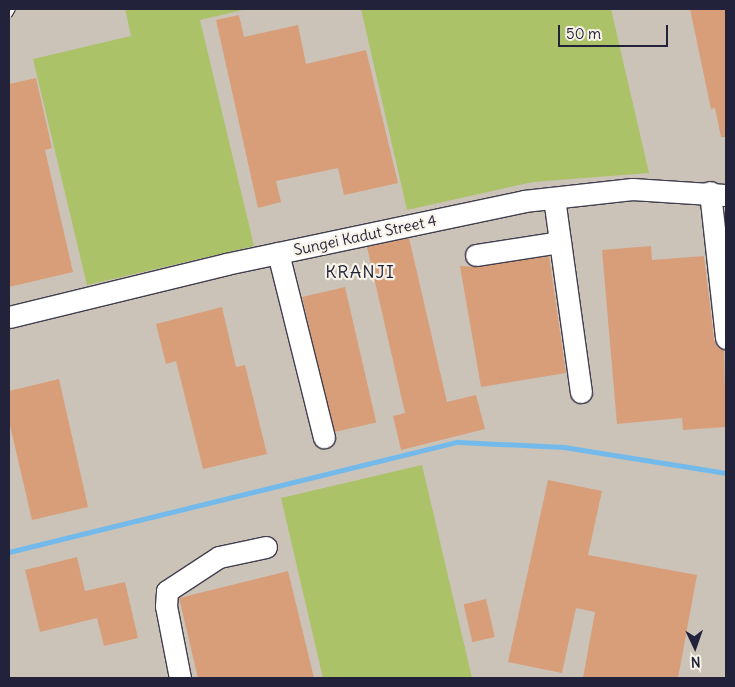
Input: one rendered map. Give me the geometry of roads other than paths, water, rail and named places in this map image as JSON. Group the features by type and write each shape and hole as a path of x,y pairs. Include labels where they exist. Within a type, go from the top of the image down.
{"street":[{"name":"Sungei Kadut Street 4","path":"9,317 278,253 524,201 632,189 718,194"},
{"path":"718,194 726,338"},
{"path":"554,198 581,392"},
{"path":"476,255 560,242"},
{"path":"278,253 324,437"},
{"path":"180,678 166,606 167,591 218,557 266,547"}],"waterway":[{"path":"9,552 458,442 564,447 726,473"}],"railway":[{"path":"9,16 13,9"}],"district":[{"name":"KRANJI","path":"360,272"}]}
